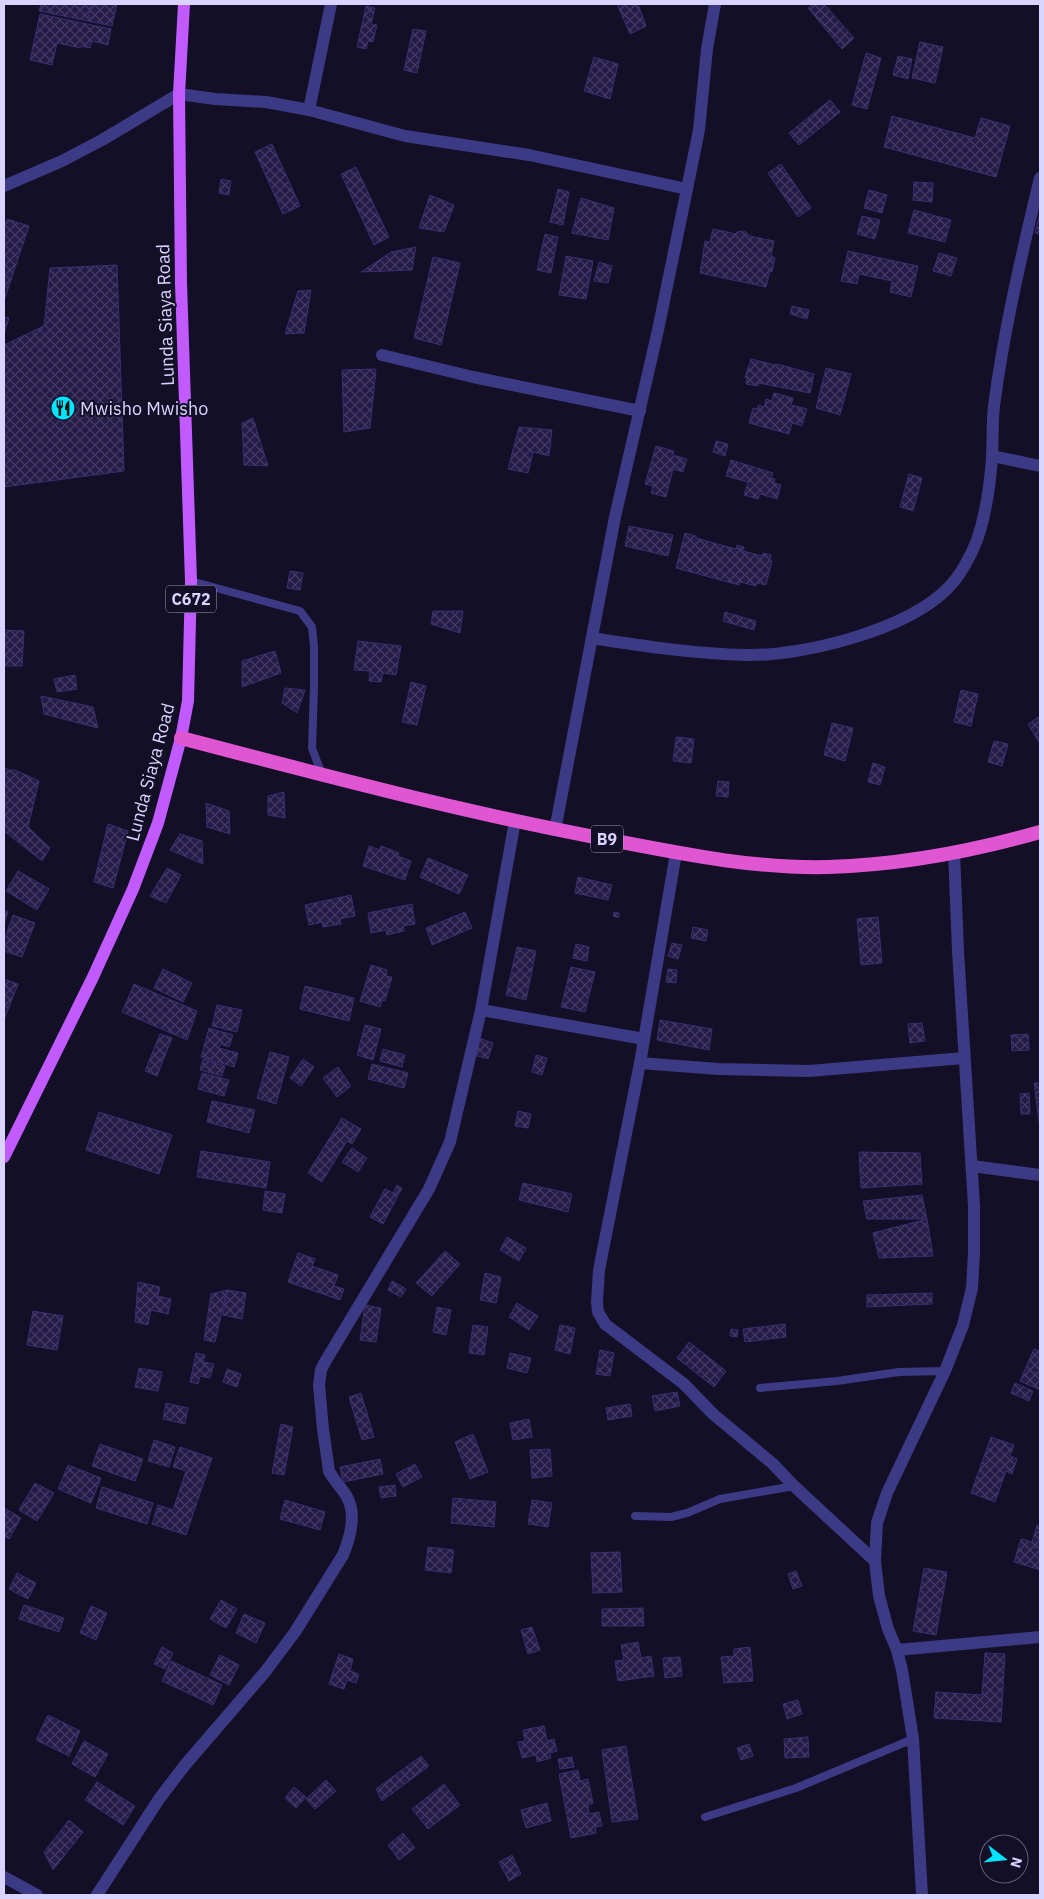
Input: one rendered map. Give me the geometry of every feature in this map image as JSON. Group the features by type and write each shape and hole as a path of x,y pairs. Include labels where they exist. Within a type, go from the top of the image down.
{"highway":[{"name":"B9","path":"181,738 323,776 555,830 676,853 785,866 827,867 878,863 954,852 1040,832"}],"main road":[{"name":"Lunda Siaya Road","path":"4,1157 93,977 133,889 158,823 181,738 188,701 192,581 181,283 179,94 184,4"}],"street":[{"path":"309,110 331,4"},
{"path":"555,830 615,517 640,410 699,130 707,49 715,4"},
{"path":"4,186 62,161 102,140 179,94 215,99 266,102 309,110 405,136 529,155 687,190"},
{"path":"592,638 708,653 777,654 822,646 864,634 927,605 948,588 963,568 976,541 990,482 994,408 1004,343 1040,178"},
{"path":"382,355 473,377 640,410"},
{"path":"992,456 1040,466"},
{"path":"97,1895 120,1856 172,1781 265,1672 290,1638 348,1543 352,1525 351,1509 348,1498 329,1471 320,1406 319,1376 325,1362 429,1189 450,1142 482,1010 515,821"},
{"path":"922,1895 914,1739 897,1650 888,1629 879,1596 875,1561 877,1523 887,1493 945,1371 962,1325 972,1288 974,1253 972,1166 964,1058 954,852"},
{"path":"676,853 640,1063 604,1239 599,1270 598,1312 605,1324 684,1384 713,1414 772,1463 875,1561"},
{"path":"482,1010 644,1039"},
{"path":"640,1063 718,1069 810,1072 964,1058"},
{"path":"972,1166 1040,1175"},
{"path":"897,1650 1040,1637"},
{"path":"4,1877 37,1895"}],"lane":[{"path":"192,581 300,611 312,627 314,646 312,748 323,776"},
{"path":"760,1388 899,1372 945,1371"},
{"path":"635,1516 671,1517 720,1499 794,1486"},
{"path":"704,1817 796,1788 914,1739"}],"building":[{"path":"41,4 91,4 88,21 39,11"},
{"path":"91,4 117,4 112,26 88,21"},
{"path":"617,4 638,4 646,26 630,34"},
{"path":"813,4 824,4 854,38 842,49 808,8"},
{"path":"366,6 375,8 371,24 377,25 373,42 368,41 366,49 357,47"},
{"path":"40,14 111,29 108,45 92,41 90,48 81,46 81,48 57,43 52,65 30,60"},
{"path":"413,29 426,31 417,73 404,70"},
{"path":"920,42 943,47 935,83 912,78"},
{"path":"866,53 881,58 867,109 852,105"},
{"path":"898,56 912,59 908,79 893,75"},
{"path":"594,57 618,64 610,99 584,91"},
{"path":"830,100 840,112 799,145 789,133"},
{"path":"892,116 975,138 981,118 1010,126 996,177 884,147"},
{"path":"272,144 300,206 283,214 255,152"},
{"path":"781,164 811,208 798,217 768,173"},
{"path":"356,167 389,237 374,245 341,174"},
{"path":"221,179 231,181 229,195 219,193"},
{"path":"914,182 933,183 932,202 913,200"},
{"path":"558,189 569,192 563,225 550,222"},
{"path":"869,190 887,195 882,213 864,208"},
{"path":"430,195 454,205 444,232 419,228"},
{"path":"581,198 614,208 608,240 572,233"},
{"path":"914,210 951,220 945,242 908,233"},
{"path":"1040,213 1040,235 1035,233"},
{"path":"862,216 880,220 875,239 857,234"},
{"path":"7,219 29,226 4,301 4,229"},
{"path":"713,229 736,234 737,232 744,231 750,236 774,241 771,256 775,258 766,287 700,273 705,241 710,242"},
{"path":"545,234 558,237 551,273 537,270"},
{"path":"416,247 412,270 361,272 391,252"},
{"path":"848,251 918,266 911,297 890,292 892,281 859,274 857,284 841,281"},
{"path":"939,253 957,258 951,276 933,271"},
{"path":"566,256 593,261 586,299 559,295"},
{"path":"433,257 460,263 441,345 414,338"},
{"path":"599,262 612,266 608,283 594,281"},
{"name":"Mwisho Mwisho","path":"117,265 124,471 4,487 4,345 44,326 50,268"},
{"path":"311,290 304,333 285,334 298,291"},
{"path":"792,306 809,310 807,319 790,314"},
{"path":"4,317 9,318 4,334"},
{"path":"751,359 814,374 810,393 758,383 758,386 746,384 747,378 745,377"},
{"path":"826,368 851,374 840,415 816,408"},
{"path":"376,369 370,428 344,432 342,370"},
{"path":"774,393 793,398 791,405 807,409 802,426 792,423 789,434 749,423 753,408 757,409 759,405 764,407 766,399 772,401"},
{"path":"253,418 268,466 244,465 242,423"},
{"path":"519,427 552,430 549,456 533,452 528,473 508,469"},
{"path":"716,441 728,444 725,456 713,452"},
{"path":"656,446 674,451 673,455 687,459 683,472 673,469 666,497 651,493 653,486 645,484"},
{"path":"731,460 773,473 771,478 775,479 774,483 781,485 777,499 760,494 758,499 744,495 748,482 726,476"},
{"path":"909,474 922,478 913,511 900,507"},
{"path":"629,526 673,535 668,556 625,546"},
{"path":"685,533 736,549 737,545 744,547 743,551 762,556 763,553 771,555 770,561 772,561 766,585 757,583 756,586 740,582 739,585 676,568"},
{"path":"290,571 303,573 300,590 287,588"},
{"path":"433,611 463,611 460,633 431,624"},
{"path":"725,612 756,621 754,630 723,621"},
{"path":"4,630 24,631 22,666 4,666"},
{"path":"358,641 401,646 396,675 383,673 381,682 369,681 370,671 354,670"},
{"path":"275,651 281,673 242,687 242,661"},
{"path":"75,675 77,689 57,692 54,679"},
{"path":"411,682 426,686 417,725 402,722"},
{"path":"285,688 305,690 297,713 282,703"},
{"path":"961,690 978,694 971,726 954,722"},
{"path":"41,696 93,707 98,728 44,714"},
{"path":"1040,716 1040,744 1028,724"},
{"path":"832,723 853,728 845,761 824,755"},
{"path":"676,737 694,739 691,763 673,761"},
{"path":"994,741 1008,744 1002,766 988,762"},
{"path":"873,763 885,767 880,785 868,782"},
{"path":"4,767 39,781 28,827 50,848 42,861 4,831"},
{"path":"718,781 729,782 728,797 716,796"},
{"path":"284,792 285,818 268,815 268,796"},
{"path":"206,803 229,811 230,834 207,827"},
{"path":"108,824 128,831 113,888 94,882"},
{"path":"180,834 202,841 203,864 170,850"},
{"path":"369,846 380,850 381,846 399,853 398,856 411,861 405,880 363,866"},
{"path":"428,858 468,875 459,894 420,877"},
{"path":"167,868 181,875 166,903 150,896"},
{"path":"18,871 49,889 37,910 6,891"},
{"path":"578,877 612,885 608,900 575,893"},
{"path":"351,895 355,916 340,919 341,924 323,927 322,922 309,925 305,905"},
{"path":"412,904 415,924 403,926 404,931 387,935 386,930 371,933 368,913"},
{"path":"4,910 8,912 4,924"},
{"path":"465,912 472,928 432,945 426,928"},
{"path":"614,912 619,913 619,918 613,916"},
{"path":"13,915 35,923 22,957 4,951 4,941"},
{"path":"878,917 882,963 861,965 857,919"},
{"path":"693,927 708,930 706,941 691,938"},
{"path":"672,943 682,945 678,959 668,956"},
{"path":"576,944 589,947 587,961 573,958"},
{"path":"517,947 536,951 526,1000 506,995"},
{"path":"371,965 387,970 386,976 392,977 385,1001 382,1000 380,1007 360,1001"},
{"path":"571,967 595,972 585,1012 561,1007"},
{"path":"163,969 192,983 183,1002 154,988"},
{"path":"668,969 677,970 676,983 666,982"},
{"path":"4,979 18,984 4,1020"},
{"path":"134,984 197,1011 187,1040 122,1012"},
{"path":"305,986 354,998 349,1021 300,1009"},
{"path":"217,1005 242,1010 237,1032 212,1026"},
{"path":"660,1020 712,1029 709,1050 657,1040"},
{"path":"922,1023 925,1041 910,1043 908,1024"},
{"path":"365,1025 381,1029 373,1060 357,1055"},
{"path":"209,1028 233,1035 229,1047 220,1044 219,1048 238,1053 234,1067 201,1057"},
{"path":"160,1034 172,1038 157,1076 145,1071"},
{"path":"1028,1034 1029,1050 1012,1051 1011,1035"},
{"path":"479,1038 493,1043 488,1059 474,1055"},
{"path":"383,1049 405,1055 402,1067 380,1061"},
{"path":"270,1052 289,1057 276,1104 257,1098"},
{"path":"536,1055 547,1058 542,1075 532,1072"},
{"path":"203,1059 225,1066 222,1076 200,1070"},
{"path":"303,1059 314,1067 301,1086 290,1078"},
{"path":"372,1064 408,1073 404,1088 368,1079"},
{"path":"338,1067 351,1086 337,1097 323,1078"},
{"path":"202,1073 229,1080 224,1096 198,1089"},
{"path":"1034,1083 1040,1083 1040,1129"},
{"path":"1029,1093 1030,1114 1021,1114 1020,1094"},
{"path":"212,1101 255,1110 249,1133 207,1122"},
{"path":"518,1111 531,1114 528,1128 515,1126"},
{"path":"99,1112 172,1135 159,1174 86,1150"},
{"path":"342,1118 361,1129 352,1144 347,1141 322,1182 308,1173"},
{"path":"352,1148 367,1158 358,1172 342,1162"},
{"path":"201,1151 270,1162 266,1188 197,1177"},
{"path":"859,1152 920,1153 922,1184 861,1188"},
{"path":"523,1183 572,1194 568,1212 519,1200"},
{"path":"397,1185 402,1188 383,1224 370,1217 385,1189 393,1193"},
{"path":"265,1191 285,1194 282,1213 263,1210"},
{"path":"922,1195 927,1219 867,1219 863,1201"},
{"path":"927,1219 933,1256 879,1258 873,1233"},
{"path":"507,1237 526,1248 519,1261 500,1250"},
{"path":"445,1251 460,1264 432,1296 416,1283"},
{"path":"298,1253 315,1259 312,1266 338,1275 334,1286 344,1289 340,1300 288,1282"},
{"path":"485,1273 501,1277 496,1303 480,1300"},
{"path":"392,1281 406,1289 401,1297 388,1290"},
{"path":"138,1282 160,1287 158,1296 171,1299 168,1314 151,1310 148,1325 135,1322"},
{"path":"227,1290 246,1293 242,1319 223,1315"},
{"path":"227,1290 215,1342 204,1340 211,1294"},
{"path":"932,1293 932,1304 867,1307 867,1295"},
{"path":"517,1303 538,1316 529,1330 509,1317"},
{"path":"365,1305 381,1308 376,1342 360,1340"},
{"path":"437,1307 451,1310 446,1335 433,1332"},
{"path":"33,1311 63,1316 57,1350 27,1345"},
{"path":"785,1324 786,1337 745,1342 743,1329"},
{"path":"473,1325 488,1327 484,1355 469,1353"},
{"path":"560,1325 575,1328 570,1354 555,1350"},
{"path":"731,1329 738,1330 737,1337 730,1336"},
{"path":"689,1342 726,1371 714,1387 677,1358"},
{"path":"1034,1349 1040,1351 1040,1390 1020,1381"},
{"path":"600,1350 614,1353 610,1376 596,1374"},
{"path":"196,1353 205,1355 203,1362 214,1364 210,1378 200,1376 198,1384 190,1382"},
{"path":"510,1353 531,1358 527,1373 507,1368"},
{"path":"139,1368 162,1372 158,1391 135,1387"},
{"path":"227,1369 241,1374 237,1387 223,1382"},
{"path":"1015,1383 1033,1391 1029,1401 1011,1393"},
{"path":"677,1392 680,1406 655,1411 652,1396"},
{"path":"361,1393 374,1437 362,1440 349,1397"},
{"path":"166,1403 188,1408 185,1424 163,1419"},
{"path":"630,1404 632,1416 608,1420 606,1408"},
{"path":"529,1419 532,1437 513,1440 510,1423"},
{"path":"281,1424 293,1427 284,1475 272,1473"},
{"path":"473,1434 488,1472 470,1479 455,1442"},
{"path":"991,1437 1014,1445 1010,1456 1017,1459 1012,1474 1006,1471 995,1502 971,1493"},
{"path":"154,1440 175,1447 169,1467 148,1461"},
{"path":"100,1444 143,1459 135,1481 92,1466"},
{"path":"180,1447 212,1458 186,1535 152,1524 158,1505 173,1510 186,1471 173,1467"},
{"path":"550,1449 552,1476 532,1478 530,1450"},
{"path":"380,1459 383,1474 343,1482 340,1467"},
{"path":"415,1464 422,1477 403,1487 396,1474"},
{"path":"68,1465 101,1478 91,1503 58,1489"},
{"path":"35,1483 54,1493 37,1521 19,1510"},
{"path":"395,1485 396,1496 381,1498 379,1487"},
{"path":"102,1487 153,1503 147,1524 96,1508"},
{"path":"453,1498 496,1502 494,1527 451,1523"},
{"path":"285,1500 325,1512 320,1530 280,1519"},
{"path":"532,1500 552,1503 548,1527 528,1524"},
{"path":"4,1508 21,1518 9,1539 4,1536"},
{"path":"1037,1525 1040,1526 1040,1570 1014,1562 1021,1539 1032,1542"},
{"path":"428,1547 454,1550 451,1573 425,1570"},
{"path":"620,1552 622,1592 593,1593 591,1553"},
{"path":"924,1568 947,1572 936,1635 913,1631"},
{"path":"796,1571 802,1586 793,1589 788,1574"},
{"path":"17,1573 36,1583 28,1599 9,1589"},
{"path":"221,1600 237,1609 226,1628 210,1619"},
{"path":"24,1605 64,1618 59,1632 19,1619"},
{"path":"91,1606 107,1613 96,1640 80,1633"},
{"path":"643,1608 644,1626 602,1626 602,1609"},
{"path":"244,1614 265,1623 256,1643 236,1633"},
{"path":"532,1627 540,1650 528,1654 521,1630"},
{"path":"638,1642 641,1658 651,1656 654,1676 618,1681 615,1661 624,1660 621,1645"},
{"path":"162,1647 173,1653 165,1669 154,1664"},
{"path":"750,1647 753,1681 724,1683 721,1657 734,1656 734,1649"},
{"path":"985,1653 1005,1654 1001,1722 934,1718 936,1692 982,1695"},
{"path":"339,1654 353,1659 350,1671 359,1674 356,1683 347,1680 344,1689 329,1684"},
{"path":"220,1655 239,1665 229,1685 210,1675"},
{"path":"680,1657 682,1676 665,1678 663,1658"},
{"path":"171,1661 222,1685 213,1705 162,1681"},
{"path":"798,1700 802,1714 787,1719 783,1704"},
{"path":"48,1715 80,1731 69,1756 36,1740"},
{"path":"544,1726 547,1741 554,1739 557,1751 550,1753 551,1758 537,1762 536,1755 522,1758 518,1742 525,1741 523,1730"},
{"path":"808,1737 809,1757 785,1758 784,1739"},
{"path":"84,1741 108,1754 95,1777 72,1764"},
{"path":"749,1744 753,1756 741,1760 737,1748"},
{"path":"626,1746 638,1819 612,1822 602,1750"},
{"path":"421,1756 429,1766 382,1801 376,1789"},
{"path":"572,1757 574,1767 560,1769 558,1759"},
{"path":"578,1770 580,1781 588,1779 593,1803 588,1805 589,1814 599,1812 602,1826 595,1827 596,1833 571,1838 559,1774"},
{"path":"326,1780 336,1791 315,1809 306,1799"},
{"path":"97,1782 135,1806 123,1825 85,1800"},
{"path":"444,1784 460,1805 428,1829 412,1809"},
{"path":"294,1787 306,1797 296,1808 285,1798"},
{"path":"547,1803 551,1821 526,1828 521,1810"},
{"path":"69,1820 83,1832 53,1870 44,1852"},
{"path":"403,1833 415,1848 399,1860 388,1845"},
{"path":"512,1855 521,1874 509,1881 499,1862"}],"place":[{"name":"Mwisho Mwisho","path":"63,408"}]}
